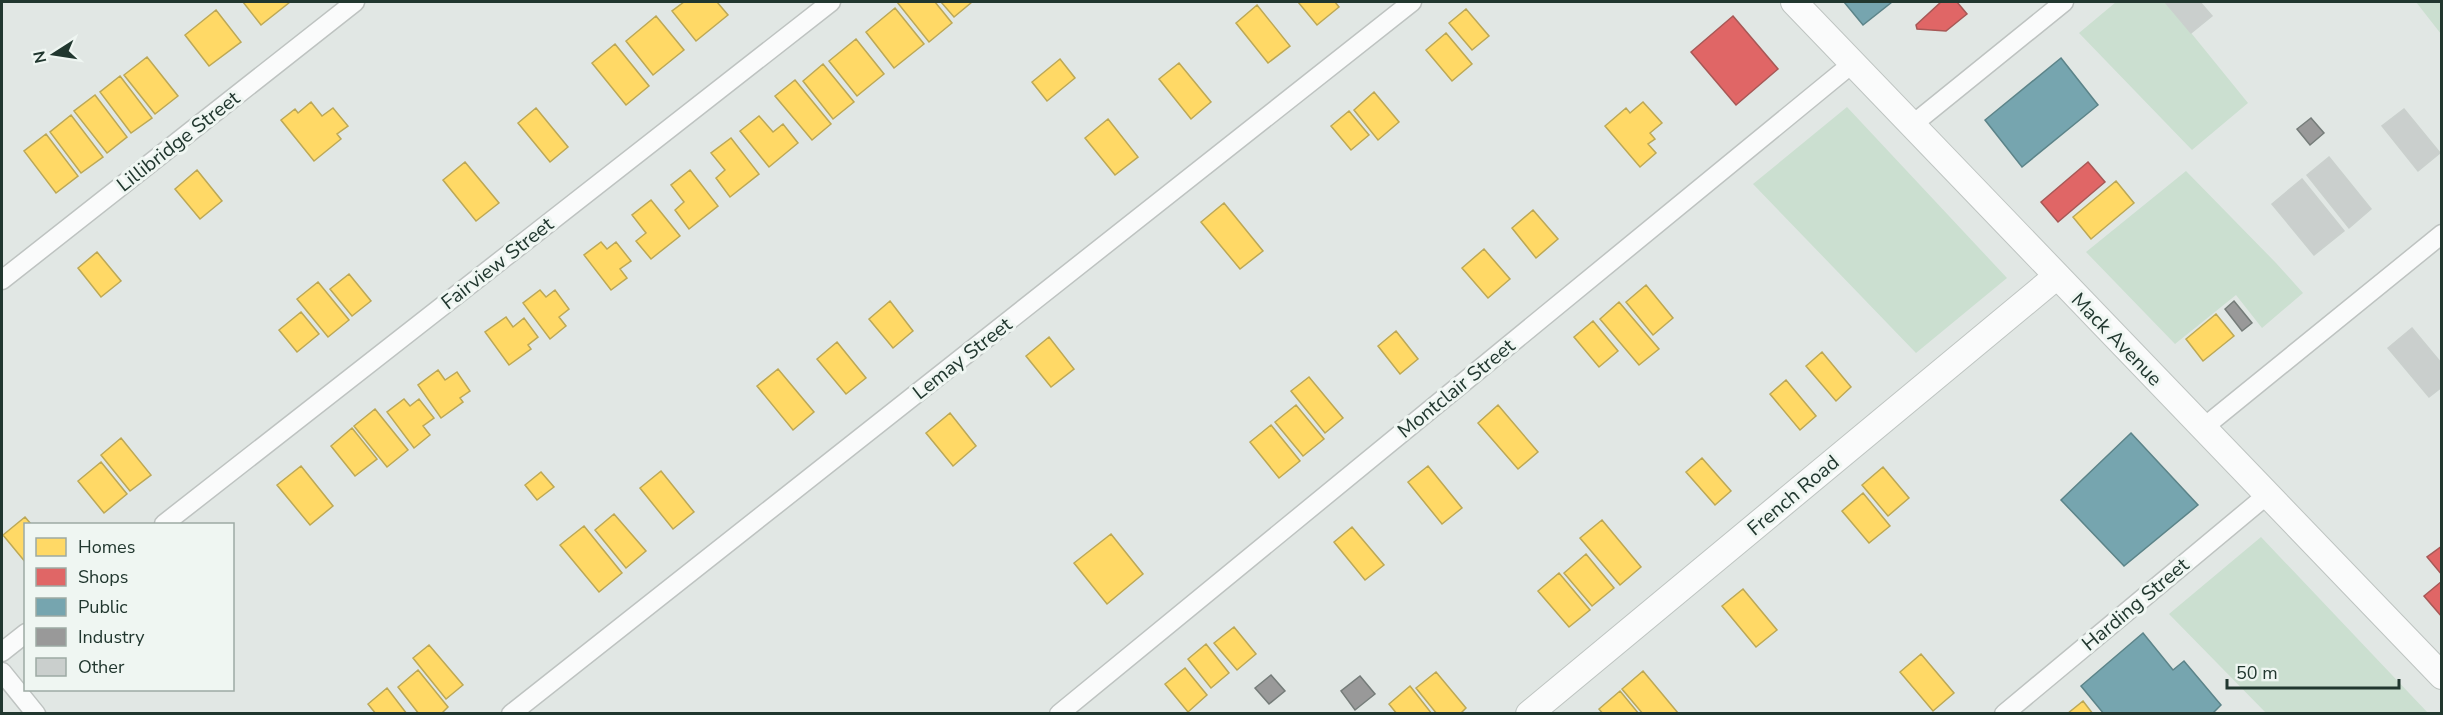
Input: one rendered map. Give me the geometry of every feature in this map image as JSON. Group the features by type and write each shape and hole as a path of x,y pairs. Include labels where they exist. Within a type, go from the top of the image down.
{"main road":[{"name":"Mack Avenue","path":"1794,2 2442,676"},
{"name":"French Road","path":"1529,714 2057,276"}],"street":[{"name":"Lillibridge Street","path":"2,280 355,2"},
{"name":"Fairview Street","path":"167,523 831,2"},
{"name":"Lemay Street","path":"511,714 1412,2"},
{"path":"1912,125 2064,2"},
{"name":"Montclair Street","path":"1059,714 1853,63"},
{"path":"2203,428 2442,234"},
{"name":"Harding Street","path":"2004,714 2267,495"},
{"path":"2,652 24,635"},
{"path":"2,672 36,714"}],"green space":[{"path":"2116,2 2166,2 2248,103 2192,150 2079,33"},
{"path":"2416,2 2441,2 2441,34"},
{"path":"1847,107 2007,278 1916,353 1753,184"},
{"path":"2186,171 2303,293 2262,328 2236,295 2175,344 2086,252"},
{"path":"2261,537 2428,713 2266,713 2169,614"}],"building: Homes":[{"path":"243,2 290,2 261,25"},
{"path":"684,2 717,2 728,15 696,41 672,11"},
{"path":"897,2 935,2 952,23 929,42"},
{"path":"941,2 972,2 954,17"},
{"path":"1298,2 1335,2 1339,7 1317,25"},
{"path":"1257,5 1290,46 1268,63 1236,23"},
{"path":"895,8 924,44 894,68 866,32"},
{"path":"1466,9 1489,36 1472,50 1449,23"},
{"path":"216,10 241,42 209,66 185,35"},
{"path":"656,16 684,50 653,75 626,41"},
{"path":"1446,33 1472,64 1452,81 1426,50"},
{"path":"856,39 884,74 857,96 829,61"},
{"path":"615,44 649,86 626,105 592,63"},
{"path":"147,57 178,96 155,114 124,75"},
{"path":"1060,59 1075,78 1047,101 1032,82"},
{"path":"1179,63 1211,102 1191,119 1159,79"},
{"path":"823,64 854,102 833,119 803,81"},
{"path":"120,76 152,118 131,133 100,92"},
{"path":"795,80 831,124 812,140 775,96"},
{"path":"1374,92 1399,122 1378,140 1354,110"},
{"path":"95,95 127,137 107,153 74,111"},
{"path":"311,102 322,116 333,108 348,126 337,134 341,139 314,161 281,120 295,109 298,113"},
{"path":"1643,102 1662,123 1650,133 1655,139 1648,144 1656,153 1640,167 1605,126 1626,108 1630,113"},
{"path":"536,108 568,147 550,162 518,123"},
{"path":"1349,111 1369,135 1351,150 1331,126"},
{"path":"71,115 103,157 81,173 50,132"},
{"path":"759,116 773,132 783,124 798,143 769,167 740,131"},
{"path":"1108,119 1138,157 1115,175 1085,138"},
{"path":"46,134 78,176 56,193 24,151"},
{"path":"731,138 759,174 730,197 716,178 725,170 711,153"},
{"path":"465,162 499,203 476,221 443,180"},
{"path":"197,170 222,201 200,219 175,189"},
{"path":"690,170 718,206 689,229 675,210 684,202 671,185"},
{"path":"2116,181 2134,203 2091,239 2073,217"},
{"path":"651,200 680,236 651,259 636,241 646,233 632,215"},
{"path":"1224,203 1263,251 1240,269 1201,222"},
{"path":"1533,210 1558,239 1536,258 1512,228"},
{"path":"601,242 607,249 616,242 631,261 620,269 627,278 611,290 584,255"},
{"path":"1484,249 1510,279 1488,298 1462,268"},
{"path":"97,252 121,281 101,297 78,268"},
{"path":"349,274 371,301 352,316 330,289"},
{"path":"318,282 349,320 328,337 297,299"},
{"path":"1646,285 1673,318 1653,335 1626,302"},
{"path":"540,290 546,297 555,290 569,309 559,317 566,326 550,339 523,303"},
{"path":"890,301 913,331 893,348 869,319"},
{"path":"1619,302 1659,349 1639,365 1600,319"},
{"path":"301,312 319,334 297,352 279,330"},
{"path":"2216,314 2234,336 2203,361 2186,339"},
{"path":"506,317 513,327 524,318 538,337 528,345 531,349 509,365 485,332"},
{"path":"1593,321 1618,351 1599,367 1574,337"},
{"path":"1396,331 1418,359 1400,374 1378,346"},
{"path":"1049,337 1074,369 1051,387 1026,356"},
{"path":"837,342 866,378 846,394 817,359"},
{"path":"1822,352 1851,387 1836,401 1806,366"},
{"path":"778,369 814,412 793,430 757,386"},
{"path":"438,370 445,380 457,372 470,391 460,398 463,402 441,418 418,385"},
{"path":"1309,377 1343,418 1325,433 1291,391"},
{"path":"1786,380 1816,416 1800,430 1770,394"},
{"path":"404,399 410,406 419,399 434,418 423,426 430,435 414,448 387,412"},
{"path":"1296,405 1324,439 1303,456 1275,422"},
{"path":"1498,405 1538,452 1518,469 1478,423"},
{"path":"375,409 408,450 387,467 354,426"},
{"path":"950,413 976,446 953,466 926,433"},
{"path":"1271,425 1300,461 1279,478 1250,442"},
{"path":"352,428 377,459 355,476 331,446"},
{"path":"121,438 151,475 130,491 101,455"},
{"path":"1702,458 1731,491 1715,505 1686,472"},
{"path":"101,462 127,494 104,513 78,481"},
{"path":"301,466 333,506 310,525 277,485"},
{"path":"1428,466 1462,508 1442,524 1408,482"},
{"path":"1883,467 1909,498 1888,516 1862,485"},
{"path":"661,471 694,512 673,529 640,488"},
{"path":"541,472 554,487 537,500 525,485"},
{"path":"1863,493 1890,526 1869,543 1842,511"},
{"path":"614,514 646,551 626,568 595,530"},
{"path":"25,517 30,523 24,523 24,561 3,535"},
{"path":"1602,520 1641,567 1620,585 1580,538"},
{"path":"584,526 622,573 599,592 560,545"},
{"path":"1352,527 1384,565 1365,580 1334,542"},
{"path":"1111,534 1143,574 1107,604 1074,563"},
{"path":"1586,554 1614,588 1592,606 1564,573"},
{"path":"1559,573 1590,610 1569,627 1538,591"},
{"path":"1743,589 1777,630 1756,647 1722,606"},
{"path":"1234,627 1256,654 1237,670 1214,643"},
{"path":"1206,644 1229,673 1211,688 1188,659"},
{"path":"429,645 463,685 446,699 413,658"},
{"path":"1921,654 1954,693 1933,711 1900,672"},
{"path":"1185,668 1207,695 1188,712 1165,684"},
{"path":"418,670 448,707 441,714 419,714 398,687"},
{"path":"1643,671 1677,714 1643,714 1622,689"},
{"path":"1436,672 1466,708 1460,714 1437,714 1416,688"},
{"path":"1410,686 1432,714 1397,714 1389,704"},
{"path":"387,688 407,714 376,714 368,704"},
{"path":"1620,691 1639,714 1603,714 1599,709"},
{"path":"2083,701 2093,714 2067,714"}],"building: Shops":[{"path":"1941,2 1957,2 1967,14 1946,31 1917,29 1916,25"},
{"path":"1733,16 1778,69 1736,105 1691,52"},
{"path":"2088,162 2105,182 2058,222 2041,202"},
{"path":"2442,546 2442,575 2427,557"},
{"path":"2442,581 2442,617 2424,596"}],"building: Public":[{"path":"1844,2 1892,2 1863,25"},
{"path":"2061,58 2098,105 2022,167 1985,120"},
{"path":"2131,433 2198,505 2124,566 2061,500"},
{"path":"2143,633 2173,670 2184,661 2221,705 2212,714 2104,714 2081,686"}],"building: Industry":[{"path":"2311,118 2324,133 2310,145 2297,129"},
{"path":"2234,301 2252,323 2242,331 2225,309"},
{"path":"1271,675 1285,691 1269,704 1255,688"},
{"path":"1360,676 1375,694 1355,710 1341,691"}],"building: Other":[{"path":"2165,2 2200,2 2212,16 2191,33"},
{"path":"2404,109 2440,153 2418,171 2382,126"},
{"path":"2329,157 2371,209 2349,228 2307,175"},
{"path":"2302,179 2344,231 2314,255 2272,204"},
{"path":"2412,328 2442,364 2442,387 2429,397 2388,348"}]}
